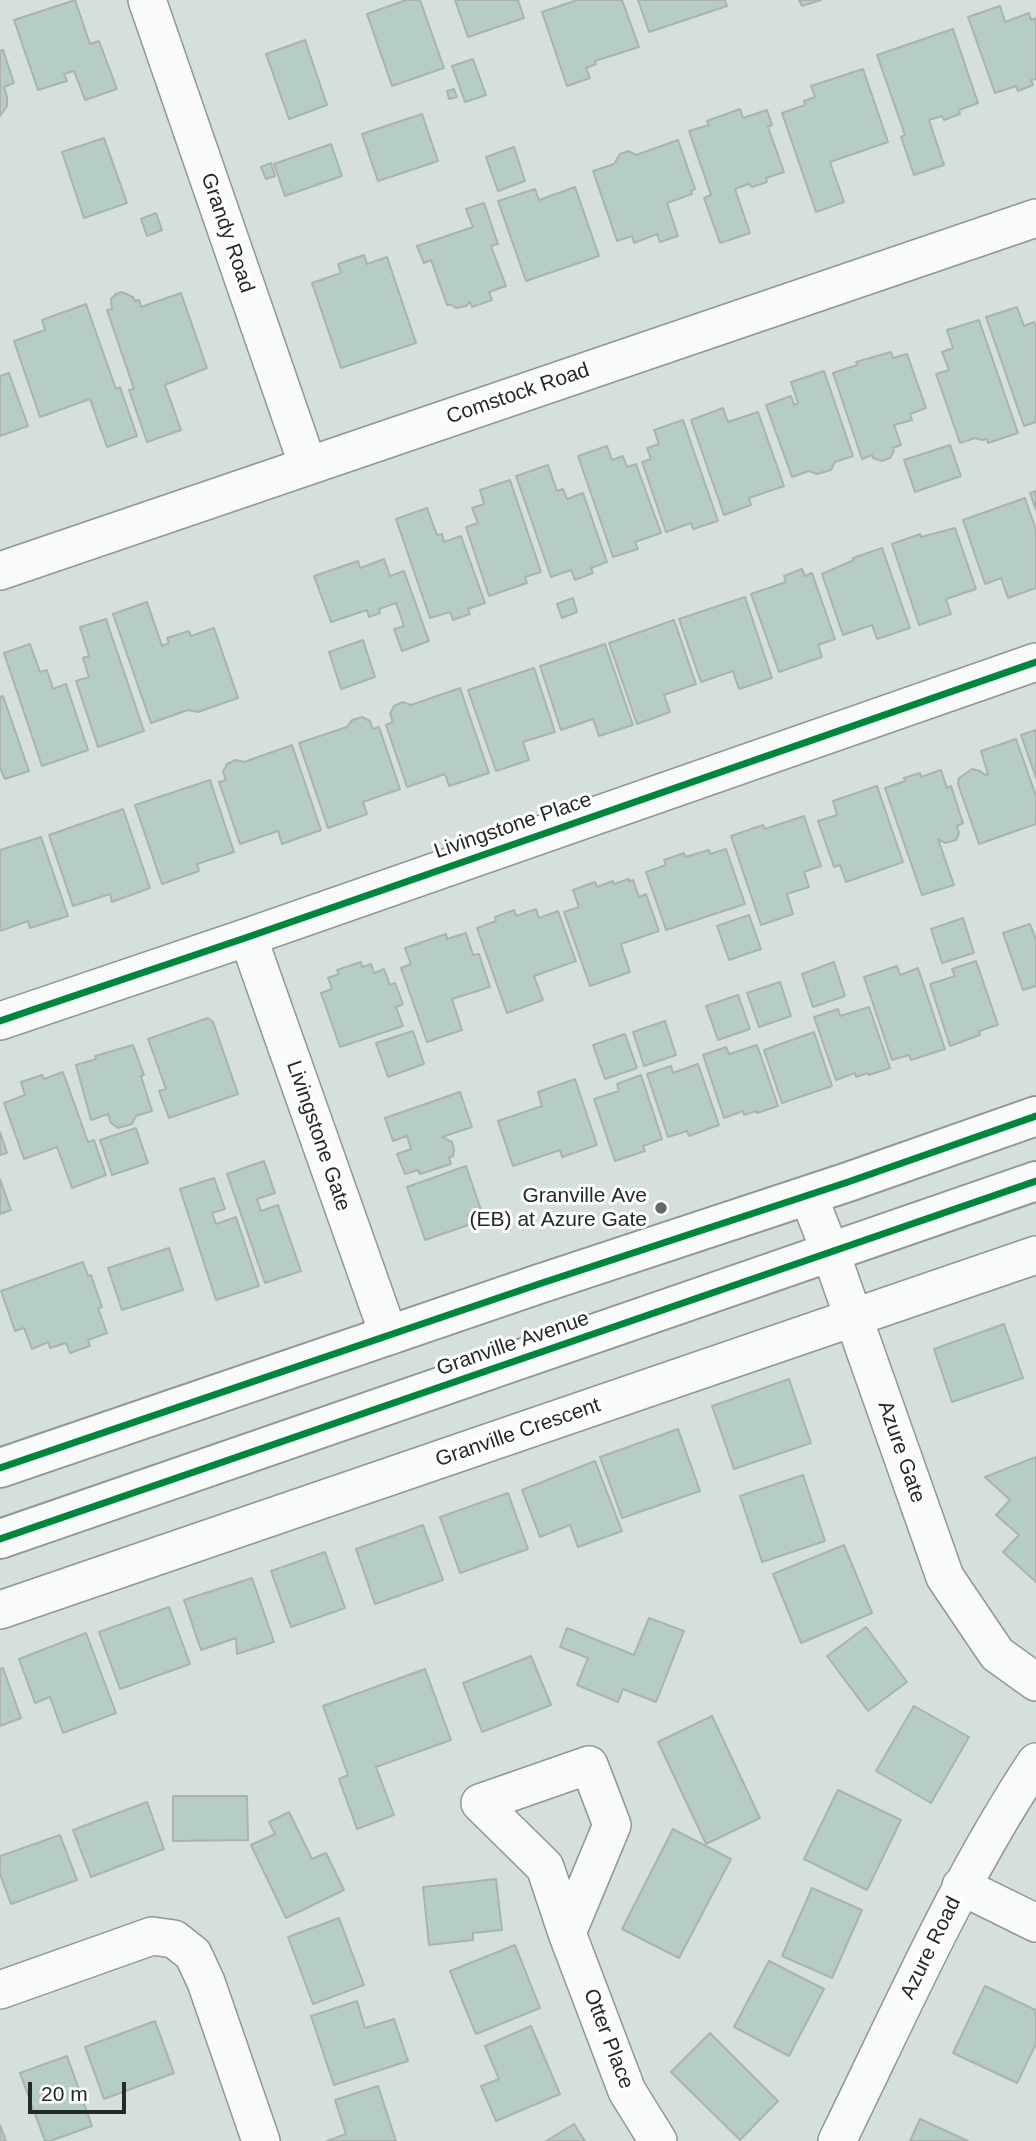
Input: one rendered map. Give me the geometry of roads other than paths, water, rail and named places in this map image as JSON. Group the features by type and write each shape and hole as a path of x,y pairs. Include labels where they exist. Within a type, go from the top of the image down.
{"main road":[{"path":"0,1468 1036,1116"},
{"name":"Granville Avenue","path":"0,1539 386,1408 1036,1181"}],"street":[{"name":"Grandy Road","path":"153,2 308,466"},
{"name":"Comstock Road","path":"0,571 1036,218"},
{"name":"Livingstone Place","path":"0,1021 1036,662"},
{"name":"Livingstone Gate","path":"248,937 389,1336"},
{"name":"Azure Gate","path":"808,1195 946,1577 997,1654 1036,1682"},
{"name":"Granville Crescent","path":"0,1610 1036,1255"},
{"name":"Azure Road","path":"837,2141 961,1886 1036,1762"},
{"path":"961,1886 1036,1923"},
{"name":"Otter Place","path":"567,1933 627,2091 658,2141"},
{"path":"0,1990 152,1936 174,1939 193,1954 206,1982 261,2141"}],"place":[{"name":"Granville Ave (EB) at Azure Gate","path":"661,1208"}]}
